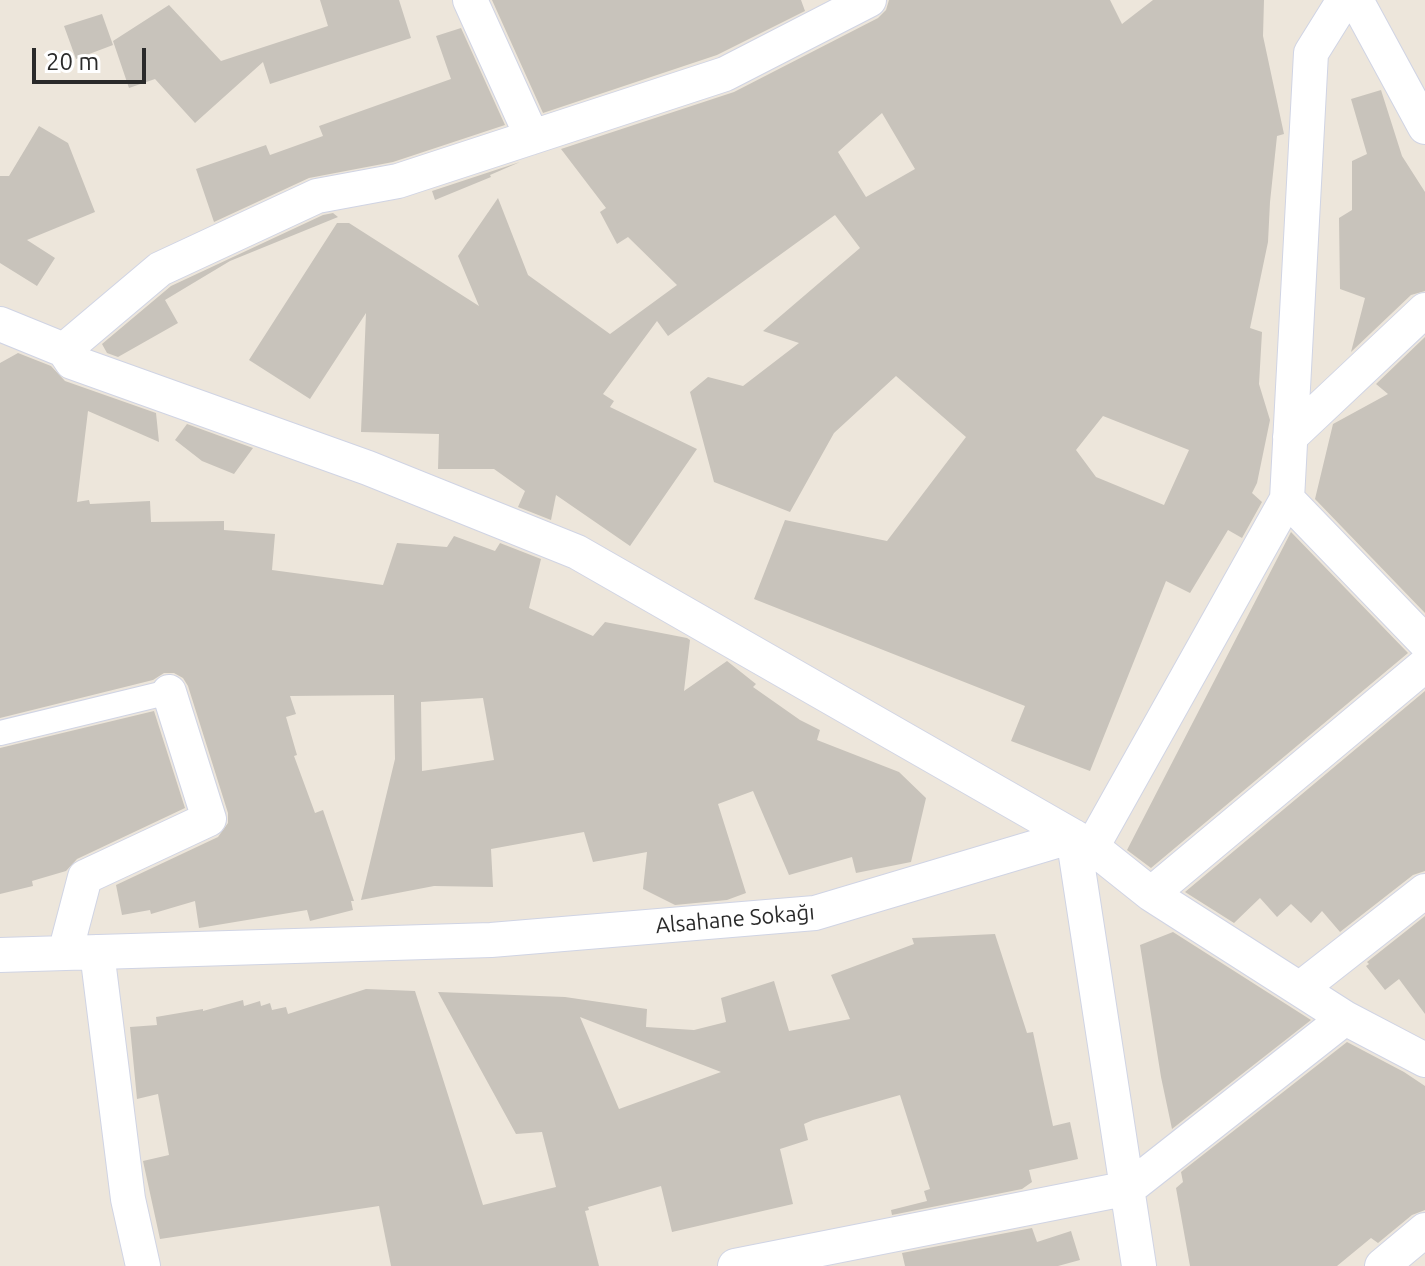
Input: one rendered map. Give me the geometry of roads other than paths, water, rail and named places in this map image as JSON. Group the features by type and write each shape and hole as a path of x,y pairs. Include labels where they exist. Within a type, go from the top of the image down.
{"street":[{"path":"470,0 532,137"},
{"path":"64,350 160,269 317,196 398,181 725,74 869,0"},
{"path":"1139,1266 1083,841 1287,499 1311,53 1344,0"},
{"path":"1356,0 1425,127"},
{"path":"1290,437 1425,310"},
{"path":"0,324 64,350 72,362 368,468 577,552 1083,841 1151,894 1345,1018 1425,1060"},
{"path":"1287,499 1425,642"},
{"path":"1151,894 1425,665"},
{"path":"1,731 169,692 209,819 85,877 81,953 143,1266"},
{"name":"Alsahane Sokağı","path":"0,955 491,940 815,913 1083,841"},
{"path":"1301,988 1425,891"},
{"path":"735,1266 1129,1188 1345,1018"},
{"path":"1382,1266 1425,1230"}]}
